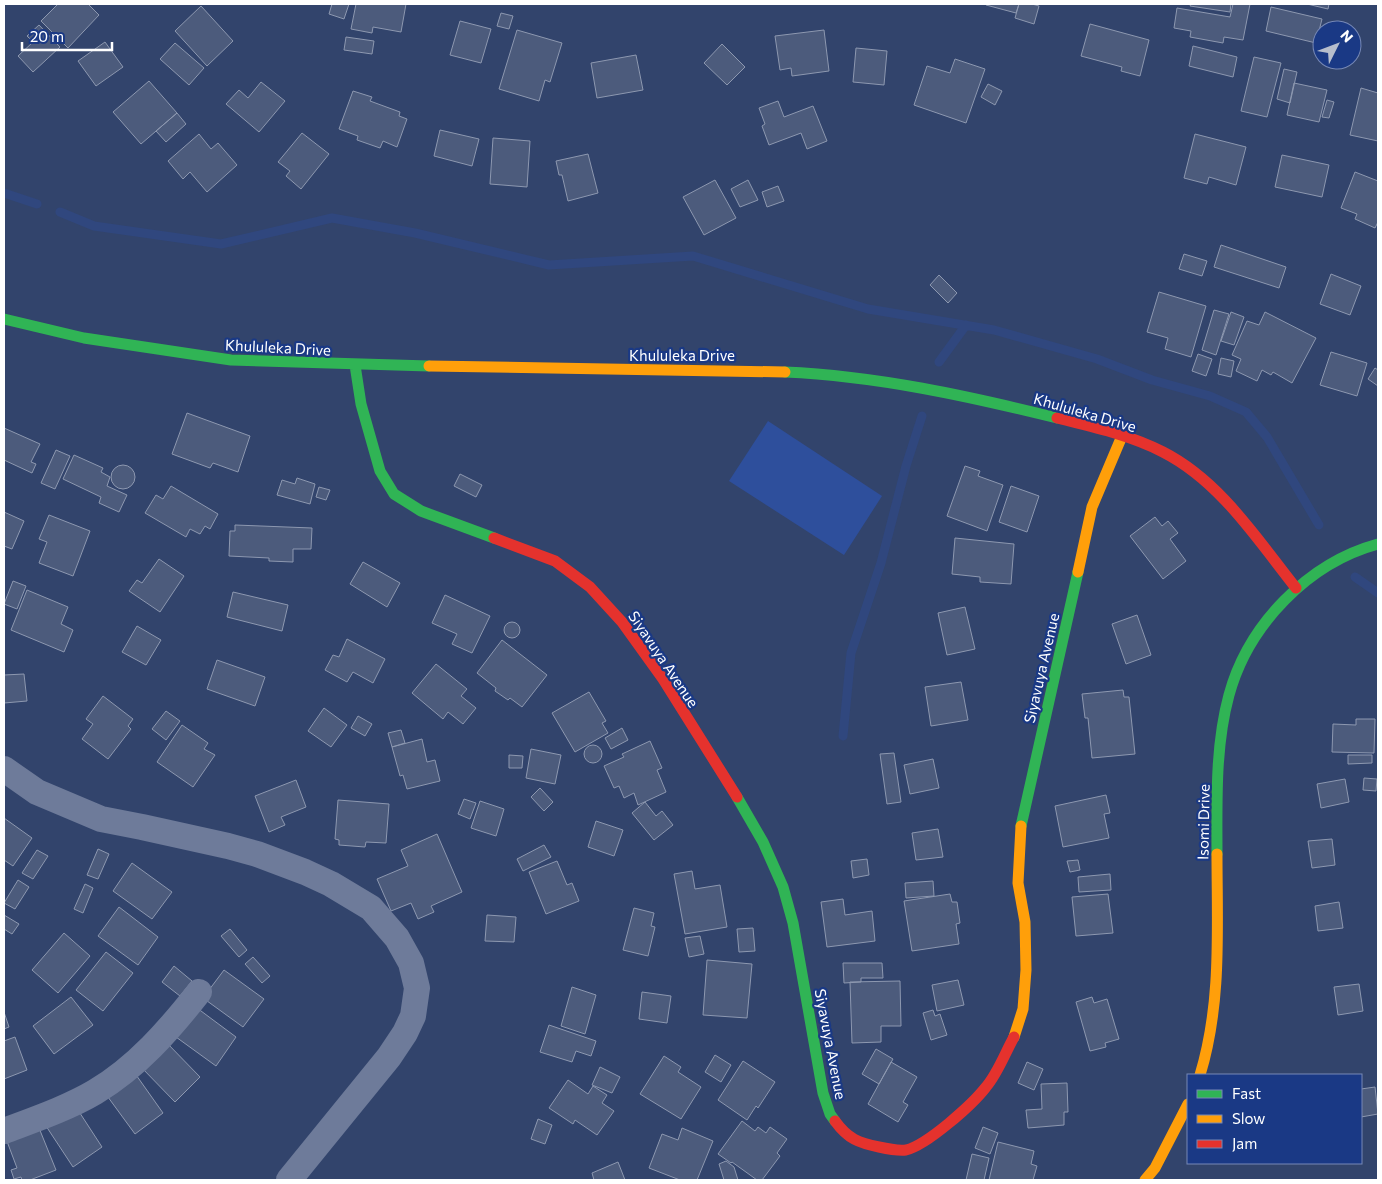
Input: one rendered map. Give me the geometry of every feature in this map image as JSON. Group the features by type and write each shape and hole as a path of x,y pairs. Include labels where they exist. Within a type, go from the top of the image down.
{"street":[{"name":"Khululeka Drive","path":"4,319 84,338 231,360 355,365 766,370 833,375 986,400 1122,436 1156,448 1178,461 1213,489 1296,588"},
{"name":"Siyavuya Avenue","path":"355,365 360,404 380,471 394,494 421,512 556,561 590,587 622,622 662,679 730,785 763,842 783,887 793,923 823,1094 830,1114 844,1132 862,1144 893,1150 905,1150 920,1146 966,1108 987,1086 1016,1034 1023,1009 1026,970 1025,922 1018,883 1021,826 1092,507 1122,436"},
{"name":"Isomi Drive","path":"1200,1074 1208,1051 1216,980 1217,805 1220,756 1230,693 1238,669 1262,628 1296,588 1342,556 1364,547 1378,544"},
{"path":"4,769 36,792 101,820 228,846 257,854 305,872 331,884 371,908 397,938 411,963 417,988 413,1016 405,1033 389,1057 289,1180"},
{"path":"4,1131 44,1116 95,1092 127,1069 156,1043 199,992"},
{"path":"1146,1180 1159,1160 1187,1106"}],"shaded area":[{"path":"768,421 882,496 844,555 729,481"}],"building":[{"path":"58,4 88,4 99,15 68,48 41,21"},
{"path":"332,4 349,4 344,19 329,14"},
{"path":"356,4 406,4 401,32 373,27 372,33 351,29"},
{"path":"987,4 1019,4 1016,13"},
{"path":"1019,4 1039,6 1034,24 1015,18"},
{"path":"1191,4 1231,4 1230,12 1190,6"},
{"path":"1233,4 1250,4 1243,40 1224,37 1223,43 1190,37 1191,31 1174,28 1177,8 1230,17"},
{"path":"1307,4 1329,4 1328,9"},
{"path":"201,6 233,41 207,66 175,31"},
{"path":"1271,7 1322,19 1312,20 1312,42 1266,31"},
{"path":"501,13 513,16 509,29 497,26"},
{"path":"460,21 491,29 481,63 450,55"},
{"path":"1090,24 1149,40 1140,76 1121,71 1122,67 1081,56"},
{"path":"39,25 60,47 33,72 18,56 33,42 27,36"},
{"path":"517,30 562,43 550,82 545,80 539,101 499,89"},
{"path":"824,30 829,71 792,76 791,68 780,70 775,36"},
{"path":"346,37 374,41 372,54 344,50"},
{"path":"105,42 123,67 96,86 78,61"},
{"path":"175,43 204,68 189,85 160,59"},
{"path":"722,44 745,67 727,85 704,63"},
{"path":"1193,46 1237,57 1233,77 1189,66"},
{"path":"856,48 887,51 884,85 853,82"},
{"path":"636,55 643,90 597,98 591,63"},
{"path":"1254,57 1281,63 1267,117 1241,111"},
{"path":"955,59 985,69 966,123 914,105 927,66 950,73"},
{"path":"1284,69 1297,72 1290,103 1277,99"},
{"path":"149,81 177,113 141,144 113,112"},
{"path":"261,82 285,101 259,132 226,104 239,90 248,98"},
{"path":"1294,83 1327,90 1319,122 1287,115"},
{"path":"988,84 1002,91 995,105 981,97"},
{"path":"1361,88 1378,93 1378,141 1350,135"},
{"path":"353,91 372,97 370,101 400,112 399,116 407,119 397,147 383,141 380,148 357,140 358,136 339,129"},
{"path":"1327,100 1334,102 1329,118 1322,117"},
{"path":"778,101 784,117 813,106 827,141 807,149 801,133 769,145 762,126 765,124 759,108"},
{"path":"177,113 186,124 166,142 156,131"},
{"path":"440,130 479,139 472,166 434,156"},
{"path":"302,133 329,154 301,189 286,176 290,171 278,162"},
{"path":"199,134 211,149 218,143 237,165 207,192 190,172 183,179 168,161"},
{"path":"1195,134 1246,147 1236,185 1209,177 1207,184 1184,178"},
{"path":"493,138 530,141 527,187 490,184"},
{"path":"588,154 598,193 568,201 562,175 559,175 556,161"},
{"path":"1282,155 1329,165 1322,197 1275,187"},
{"path":"1355,172 1378,181 1378,222 1375,228 1355,219 1357,214 1341,208"},
{"path":"715,180 736,218 704,235 683,197"},
{"path":"748,180 758,200 740,207 731,189"},
{"path":"778,186 784,201 767,207 762,192"},
{"path":"1221,245 1286,267 1279,288 1214,267"},
{"path":"1184,254 1207,261 1202,276 1179,269"},
{"path":"1331,274 1361,286 1350,315 1320,304"},
{"path":"939,275 957,293 948,303 930,285"},
{"path":"1159,292 1206,306 1191,357 1165,349 1168,338 1147,332"},
{"path":"1214,310 1229,314 1216,355 1202,350"},
{"path":"1231,312 1244,317 1234,345 1221,341"},
{"path":"1265,312 1316,338 1292,383 1273,372 1271,375 1262,370 1257,381 1236,371 1241,359 1232,355 1247,321 1259,325"},
{"path":"1331,352 1367,363 1357,396 1320,385"},
{"path":"1198,354 1212,359 1206,376 1192,371"},
{"path":"1221,358 1234,361 1231,377 1218,374"},
{"path":"1375,368 1378,370 1378,386 1368,379"},
{"path":"187,413 250,436 238,472 213,463 210,468 172,454"},
{"path":"4,428 40,444 31,462 36,464 32,473 4,460"},
{"path":"56,450 70,456 55,489 41,483"},
{"path":"74,455 103,468 101,472 110,477 107,486 127,495 119,512 99,503 101,497 63,479"},
{"path":"123,465 128,466 134,472 134,482 128,488 123,489 118,488 112,482 111,477 112,472 118,466"},
{"path":"965,466 980,471 978,476 1003,485 987,531 947,516"},
{"path":"460,474 482,485 476,497 454,486"},
{"path":"297,478 315,484 310,504 277,495 282,480 295,484"},
{"path":"171,486 218,514 210,529 205,526 200,534 190,529 186,537 145,513 156,495 163,499"},
{"path":"1011,486 1039,496 1027,532 999,522"},
{"path":"319,487 330,490 326,500 316,497"},
{"path":"4,512 24,521 12,549 4,546"},
{"path":"49,515 90,531 73,576 39,563 47,542 39,539"},
{"path":"1155,517 1162,526 1168,521 1178,533 1170,539 1186,561 1163,579 1130,536"},
{"path":"235,525 312,528 311,549 293,549 293,562 269,561 269,558 229,556 230,531 235,531"},
{"path":"955,538 1014,544 1011,584 980,582 980,577 952,574"},
{"path":"159,559 184,576 160,612 129,591 137,580 142,583"},
{"path":"363,562 400,583 387,607 350,584"},
{"path":"13,581 26,586 17,609 4,604"},
{"path":"27,590 68,607 61,624 73,630 64,652 11,630"},
{"path":"233,592 288,605 282,631 227,617"},
{"path":"445,595 490,616 472,653 452,644 457,634 432,623"},
{"path":"965,607 975,649 947,655 938,613"},
{"path":"1137,615 1151,655 1126,664 1112,624"},
{"path":"509,622 515,622 520,627 518,636 509,638 504,633 504,627"},
{"path":"137,626 161,640 146,665 122,652"},
{"path":"347,639 385,659 373,683 353,672 347,682 325,670 333,655 339,657"},
{"path":"502,640 547,675 522,707 510,698 508,700 495,691 496,688 477,673"},
{"path":"217,660 265,677 255,706 207,689"},
{"path":"436,664 467,689 461,696 476,708 463,724 448,712 443,719 412,693"},
{"path":"24,674 27,701 4,703 4,675"},
{"path":"961,682 968,720 931,726 925,687"},
{"path":"1123,690 1124,697 1129,697 1135,754 1092,758 1088,718 1085,718 1082,694"},
{"path":"589,692 606,721 602,723 608,733 575,752 552,713"},
{"path":"103,696 133,719 128,726 131,729 108,759 82,739 93,724 86,719"},
{"path":"324,708 347,725 331,747 308,731"},
{"path":"166,711 180,721 166,740 152,729"},
{"path":"358,716 372,724 365,736 351,728"},
{"path":"1356,719 1375,719 1374,753 1332,752 1333,724 1356,725"},
{"path":"182,725 208,743 204,749 215,755 193,787 157,762"},
{"path":"622,728 628,740 611,749 605,738"},
{"path":"401,730 405,743 392,747 388,733"},
{"path":"422,739 427,762 435,760 440,781 407,789 403,775 400,776 392,747"},
{"path":"650,741 662,768 657,770 666,792 638,805 634,793 624,798 619,786 614,788 604,766 624,757 622,754"},
{"path":"593,745 599,748 602,754 599,760 593,763 587,760 584,754 587,748"},
{"path":"531,749 561,755 555,784 526,778"},
{"path":"894,753 901,802 887,804 880,754"},
{"path":"509,755 523,756 522,768 509,768"},
{"path":"1348,755 1372,755 1372,763 1348,764"},
{"path":"933,759 939,788 910,794 904,765"},
{"path":"1364,778 1377,779 1376,791 1363,790"},
{"path":"1345,779 1349,802 1321,808 1317,784"},
{"path":"296,780 306,807 281,817 285,825 269,832 255,796"},
{"path":"540,788 553,802 544,811 531,797"},
{"path":"1106,795 1110,813 1104,814 1109,838 1063,847 1055,806"},
{"path":"464,799 476,803 470,819 458,814"},
{"path":"338,800 389,804 386,843 366,842 365,847 339,845 339,840 335,839"},
{"path":"480,801 504,809 496,836 471,828"},
{"path":"645,802 656,816 662,811 673,825 654,840 632,813"},
{"path":"4,818 32,838 13,866 4,860"},
{"path":"596,821 623,830 614,856 588,847"},
{"path":"938,829 943,857 916,860 912,833"},
{"path":"437,834 462,892 431,906 434,912 418,919 411,903 391,911 377,879 408,866 401,850"},
{"path":"1332,839 1335,865 1312,868 1308,841"},
{"path":"544,845 551,857 523,871 517,859"},
{"path":"98,849 109,854 98,879 87,875"},
{"path":"37,850 48,856 33,879 22,873"},
{"path":"867,859 869,875 853,878 851,861"},
{"path":"1078,860 1080,870 1070,872 1067,861"},
{"path":"557,861 567,885 572,883 579,901 546,914 529,872"},
{"path":"132,863 172,892 152,919 113,891"},
{"path":"692,871 695,889 720,885 727,927 685,934 674,874"},
{"path":"1110,874 1111,890 1079,892 1078,877"},
{"path":"18,880 29,887 15,909 4,903"},
{"path":"933,881 934,896 906,898 905,883"},
{"path":"85,884 93,888 83,913 74,909"},
{"path":"950,894 952,902 957,902 960,923 956,924 959,944 912,951 904,901"},
{"path":"1108,894 1113,933 1076,936 1072,897"},
{"path":"843,899 845,915 872,911 875,941 827,947 821,902"},
{"path":"1339,902 1343,928 1318,931 1315,906"},
{"path":"119,907 158,937 138,965 98,936"},
{"path":"634,908 654,913 651,926 655,927 648,956 623,950"},
{"path":"4,915 19,924 12,934 4,929"},
{"path":"487,915 516,917 514,942 485,941"},
{"path":"753,928 755,951 739,952 737,929"},
{"path":"230,929 247,950 239,957 221,936"},
{"path":"64,933 90,956 58,993 32,970"},
{"path":"700,936 704,954 689,957 685,938"},
{"path":"106,952 133,973 103,1011 76,990"},
{"path":"253,957 270,976 262,983 245,964"},
{"path":"707,960 752,964 747,1018 703,1015"},
{"path":"843,963 882,963 883,978 861,978 861,982 844,983"},
{"path":"174,966 192,981 180,996 162,982"},
{"path":"224,970 264,999 243,1027 203,998"},
{"path":"958,980 964,1005 937,1011 932,985"},
{"path":"900,981 901,1026 881,1026 881,1042 852,1043 850,982"},
{"path":"1359,984 1363,1011 1338,1015 1334,987"},
{"path":"572,987 596,995 585,1034 561,1026"},
{"path":"642,992 671,996 667,1023 639,1019"},
{"path":"71,997 93,1025 54,1054 33,1026"},
{"path":"1092,997 1094,1003 1107,999 1119,1039 1105,1043 1106,1047 1090,1051 1076,1002"},
{"path":"197,1008 236,1037 216,1066 176,1037"},
{"path":"933,1010 935,1016 940,1014 947,1035 931,1040 923,1013"},
{"path":"4,1012 9,1027 4,1029"},
{"path":"549,1025 596,1041 591,1056 576,1051 572,1062 540,1052"},
{"path":"15,1037 27,1070 4,1079 4,1041"},
{"path":"165,1041 200,1077 175,1102 140,1066"},
{"path":"876,1049 893,1059 879,1084 862,1074"},
{"path":"715,1055 731,1065 721,1082 705,1072"},
{"path":"664,1056 681,1067 678,1072 701,1087 681,1119 640,1094"},
{"path":"743,1061 775,1082 758,1108 756,1106 747,1120 718,1100"},
{"path":"891,1062 917,1077 903,1102 908,1105 898,1122 868,1104"},
{"path":"1027,1062 1043,1069 1034,1090 1018,1083"},
{"path":"600,1067 620,1077 612,1093 592,1085"},
{"path":"134,1072 163,1113 135,1134 105,1093"},
{"path":"568,1080 588,1094 593,1086 607,1095 602,1103 614,1111 597,1135 575,1120 573,1124 549,1108"},
{"path":"1067,1083 1068,1112 1064,1112 1064,1125 1028,1128 1026,1110 1042,1109 1041,1084"},
{"path":"1375,1087 1378,1114 1362,1117 1362,1089"},
{"path":"76,1107 102,1147 73,1167 46,1126"},
{"path":"538,1119 552,1125 545,1144 531,1139"},
{"path":"742,1121 755,1131 758,1127 766,1133 770,1127 787,1139 777,1153 780,1156 762,1180 757,1180 718,1154"},
{"path":"37,1123 56,1170 30,1180 22,1180 21,1177 14,1179 11,1170 17,1168 5,1136"},
{"path":"983,1127 998,1133 990,1154 975,1148"},
{"path":"682,1128 713,1141 697,1180 680,1180 649,1168 662,1134 678,1140"},
{"path":"998,1142 1034,1151 1031,1164 1037,1166 1033,1180 989,1180"},
{"path":"972,1154 989,1158 984,1180 966,1180"},
{"path":"726,1161 734,1167 738,1180 724,1180 719,1164"},
{"path":"618,1162 625,1180 594,1180 592,1173"}],"waterway":[{"path":"4,193 37,204"},
{"path":"60,212 94,226 221,244 332,218 415,233 549,265 693,256 868,309 994,330 1097,359 1152,380 1210,396 1246,412 1267,437 1319,525"},
{"path":"939,362 966,325"},
{"path":"843,736 851,653 881,563 906,466 922,416"},
{"path":"1355,577 1378,593"}],"traffic: fast":[{"path":"4,319 84,338 231,360 429,366"},
{"path":"355,365 361,404 380,471 394,494 421,511 494,538"},
{"path":"785,372 854,378 922,388 1057,418"},
{"path":"1217,854 1218,774 1224,714 1238,669 1250,645 1266,621 1284,600 1305,582 1328,566 1352,553 1378,544"},
{"path":"1021,826 1078,572"},
{"path":"737,797 763,842 783,887 793,923 823,1093 830,1114 835,1121"}],"traffic: slow":[{"path":"429,366 785,372"},
{"path":"1078,572 1092,507 1122,436"},
{"path":"1014,1037 1023,1009 1026,970 1025,922 1018,883 1021,826"},
{"path":"1200,1074 1207,1048 1215,993 1217,965 1217,854"},
{"path":"1145,1180 1155,1168 1187,1106"}],"traffic: jam":[{"path":"1057,418 1138,441 1163,452 1183,464 1220,495 1236,512 1296,588"},
{"path":"494,538 555,561 590,587 622,622 663,679 737,797"},
{"path":"835,1121 849,1136 866,1144 899,1150 915,1147 937,1133 979,1095 994,1076 1014,1037"}]}
